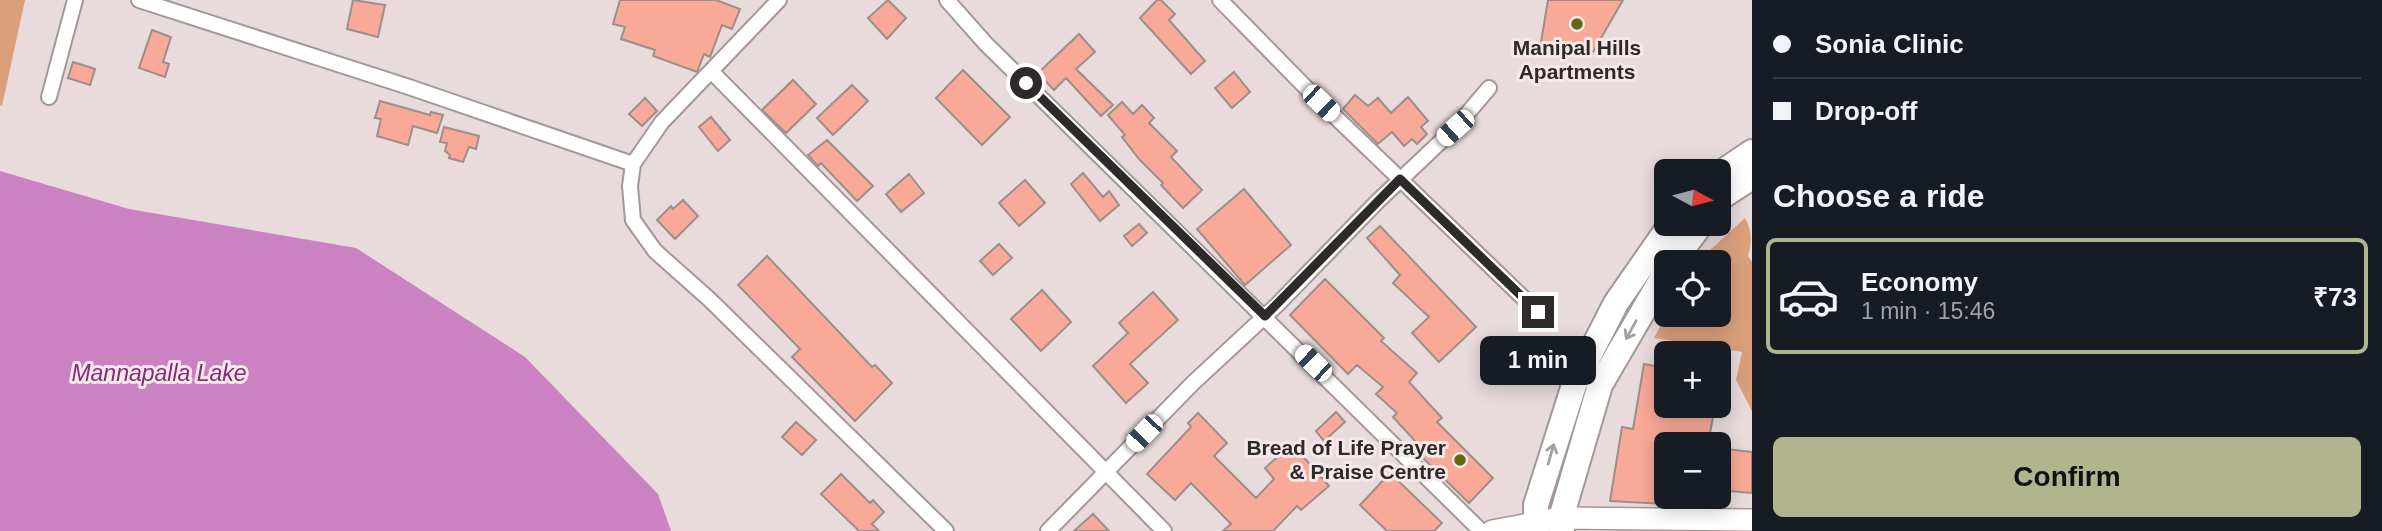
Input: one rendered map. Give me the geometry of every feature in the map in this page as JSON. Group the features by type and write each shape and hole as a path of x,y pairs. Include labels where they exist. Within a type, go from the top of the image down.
{"highway":[{"path":"1731,166 1752,152"},
{"path":"1731,191 1752,177"},
{"path":"1536,526 1536,505 1574,385 1616,303 1663,236"},
{"path":"1562,524 1600,385 1654,293"}],"main road":[{"path":"1492,531 1613,518 1752,520"}],"street":[{"path":"49,97 75,0"},
{"path":"139,0 409,87 633,164"},
{"path":"779,0 662,122 633,164 630,186 633,220 655,251 739,328 946,531"},
{"path":"947,0 986,44 1481,531"},
{"path":"1220,0 1538,312"},
{"path":"710,71 1164,531"},
{"path":"1048,531 1193,383 1265,316 1400,179 1455,128 1489,88"}],"shaded area":[{"path":"0,0 25,0 2,106 0,105"},
{"path":"1745,218 1751,236 1748,256 1752,262 1752,411 1736,380 1742,352 1731,350 1731,341 1673,341 1654,338 1660,327 1731,327 1731,250 1710,250 1725,236 1731,236 1731,231"}],"water":[{"name":"Mannapalla Lake","path":"0,171 129,209 356,248 525,357 658,494 671,531 0,531"}],"building":[{"path":"353,0 385,5 378,37 347,29"},
{"path":"620,0 716,0 740,9 732,29 722,25 710,57 704,54 697,72 653,56 655,50 621,39 625,27 613,24"},
{"path":"888,0 906,18 887,39 868,18"},
{"path":"1157,0 1161,0 1175,14 1169,20 1205,61 1191,74 1140,18"},
{"name":"Manipal Hills Apartments","path":"1548,0 1623,0 1593,52 1540,48"},
{"path":"152,30 171,37 163,62 169,64 165,77 139,68"},
{"path":"1079,34 1095,52 1076,69 1113,105 1101,116 1066,78 1054,90 1038,73"},
{"path":"73,62 95,69 90,85 68,78"},
{"path":"963,70 1010,117 982,145 936,98"},
{"path":"1234,72 1250,92 1232,108 1215,88"},
{"path":"793,80 816,104 786,133 762,110"},
{"path":"852,85 868,101 833,135 817,118"},
{"path":"1355,95 1368,106 1378,98 1391,113 1408,97 1428,121 1421,127 1427,134 1417,144 1412,139 1404,146 1392,132 1378,144 1343,109"},
{"path":"645,98 657,111 642,126 629,114"},
{"path":"380,101 430,115 431,112 443,115 437,133 413,126 408,145 377,136 381,119 375,118"},
{"path":"1122,102 1133,114 1142,105 1154,118 1149,123 1177,151 1171,157 1202,190 1183,208 1139,159 1122,137 1125,135 1108,115"},
{"path":"711,117 730,140 718,151 699,127"},
{"path":"444,127 479,136 476,149 469,147 463,162 449,158 450,155 445,151 447,143 440,142"},
{"path":"827,140 873,186 857,201 821,163 818,166 808,155"},
{"path":"1083,173 1103,197 1109,191 1119,205 1100,221 1071,184"},
{"path":"909,174 924,193 901,212 886,194"},
{"path":"1025,180 1045,203 1019,226 999,203"},
{"path":"1244,189 1291,245 1245,285 1197,229"},
{"path":"683,200 698,216 675,239 657,220 671,206 673,209"},
{"path":"1139,224 1147,233 1132,246 1124,236"},
{"path":"1380,226 1476,327 1439,362 1412,333 1429,317 1393,283 1400,275 1367,238"},
{"path":"999,244 1012,258 993,275 980,261"},
{"path":"767,256 872,367 875,365 892,383 855,421 792,357 800,349 738,285"},
{"path":"1325,279 1384,338 1381,341 1417,373 1409,382 1442,418 1437,422 1493,478 1469,503 1422,457 1426,453 1393,417 1397,413 1376,394 1383,387 1357,365 1348,374 1290,315"},
{"path":"1042,290 1071,322 1041,351 1011,319"},
{"path":"1153,292 1178,320 1130,364 1148,383 1126,403 1093,366 1128,333 1119,323"},
{"path":"1644,364 1654,366 1654,418 1713,418 1710,432 1654,432 1654,503 1610,501 1622,427 1633,429"},
{"path":"1336,412 1345,422 1324,441 1316,431"},
{"path":"1198,413 1227,443 1214,456 1256,498 1274,479 1265,468 1292,444 1329,486 1301,510 1297,506 1273,531 1223,531 1231,524 1191,483 1175,500 1147,474 1191,427 1188,423"},
{"path":"796,422 816,440 802,455 782,437"},
{"path":"1731,450 1752,452 1752,493 1731,491"},
{"path":"1390,473 1442,523 1434,531 1387,531 1360,505"},
{"path":"841,474 870,503 873,500 884,512 872,524 879,531 859,531 821,494"},
{"path":"1093,514 1109,531 1074,531"}],"place":[{"name":"Manipal Hills Apartments","path":"1577,24"},
{"name":"Bread of Life Prayer & Praise Centre","path":"1460,460"}],"route":[{"path":"1026,83 1265,316 1400,179 1538,312"}]}
